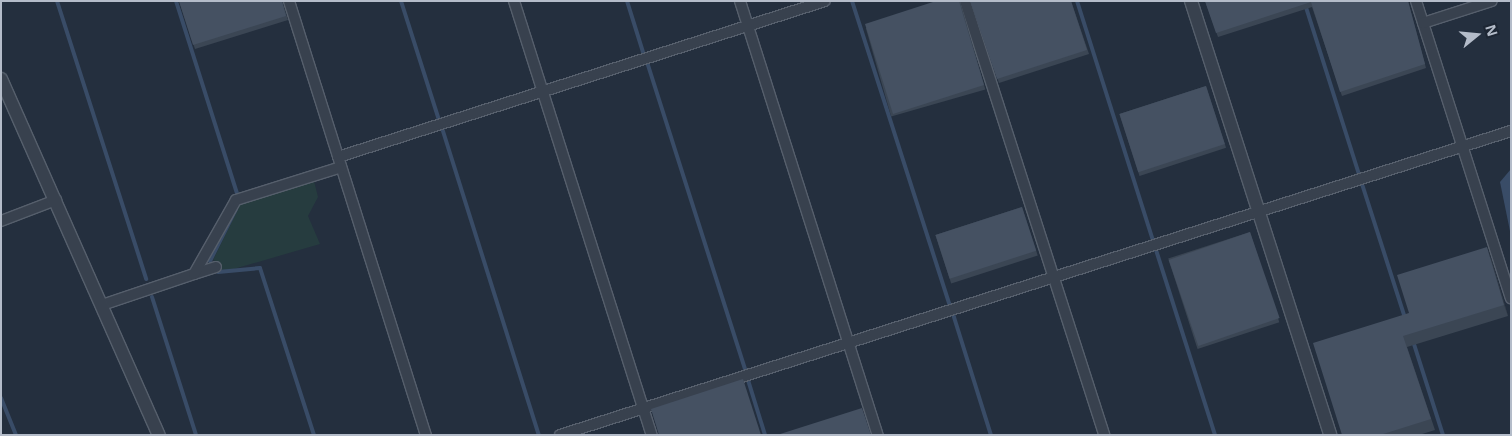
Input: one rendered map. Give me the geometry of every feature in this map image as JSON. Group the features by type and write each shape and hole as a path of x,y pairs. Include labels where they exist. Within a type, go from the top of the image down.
{"street":[{"path":"289,1 426,435"},
{"path":"514,1 652,435"},
{"path":"740,1 878,435"},
{"path":"194,274 236,200 543,91 825,1"},
{"path":"965,1 1104,435"},
{"path":"1191,1 1330,435"},
{"path":"1416,1 1511,298"},
{"path":"1423,23 1492,1"},
{"path":"1,78 159,435"},
{"path":"560,435 1511,131"},
{"path":"1,221 56,200"},
{"path":"102,305 216,267"}],"green space":[{"path":"314,181 318,197 308,216 320,244 220,273 221,263 213,260 241,203"}],"water":[{"path":"1511,169 1511,236 1500,182"}],"building":[{"path":"179,1 282,1 286,16 193,45"},
{"path":"936,1 959,1 984,85 893,114 865,24"},
{"path":"970,1 1071,1 1087,50 997,79"},
{"path":"1205,1 1408,1 1425,64 1340,92 1311,2 1216,33"},
{"path":"1206,86 1225,144 1138,172 1119,114"},
{"path":"1022,207 1036,251 950,279 935,235"},
{"path":"1250,232 1280,318 1198,346 1169,260"},
{"path":"1487,247 1504,305 1403,336 1431,419 1380,435 1342,435 1313,343 1409,313 1397,275"},
{"path":"743,379 761,435 659,435 651,409"},
{"path":"862,408 871,435 777,435"}],"waterway":[{"path":"57,1 146,279"},
{"path":"176,1 237,193"},
{"path":"401,1 439,120"},
{"path":"627,1 643,52"},
{"path":"852,1 950,306"},
{"path":"1077,1 1153,240"},
{"path":"1304,1 1359,174"},
{"path":"647,62 745,370"},
{"path":"442,128 539,435"},
{"path":"1362,184 1405,318"},
{"path":"210,261 236,209"},
{"path":"1156,250 1215,435"},
{"path":"218,272 260,268 314,435"},
{"path":"152,297 196,435"},
{"path":"953,314 991,435"},
{"path":"1413,341 1443,435"},
{"path":"748,380 765,435"},
{"path":"1,398 16,435"}]}
